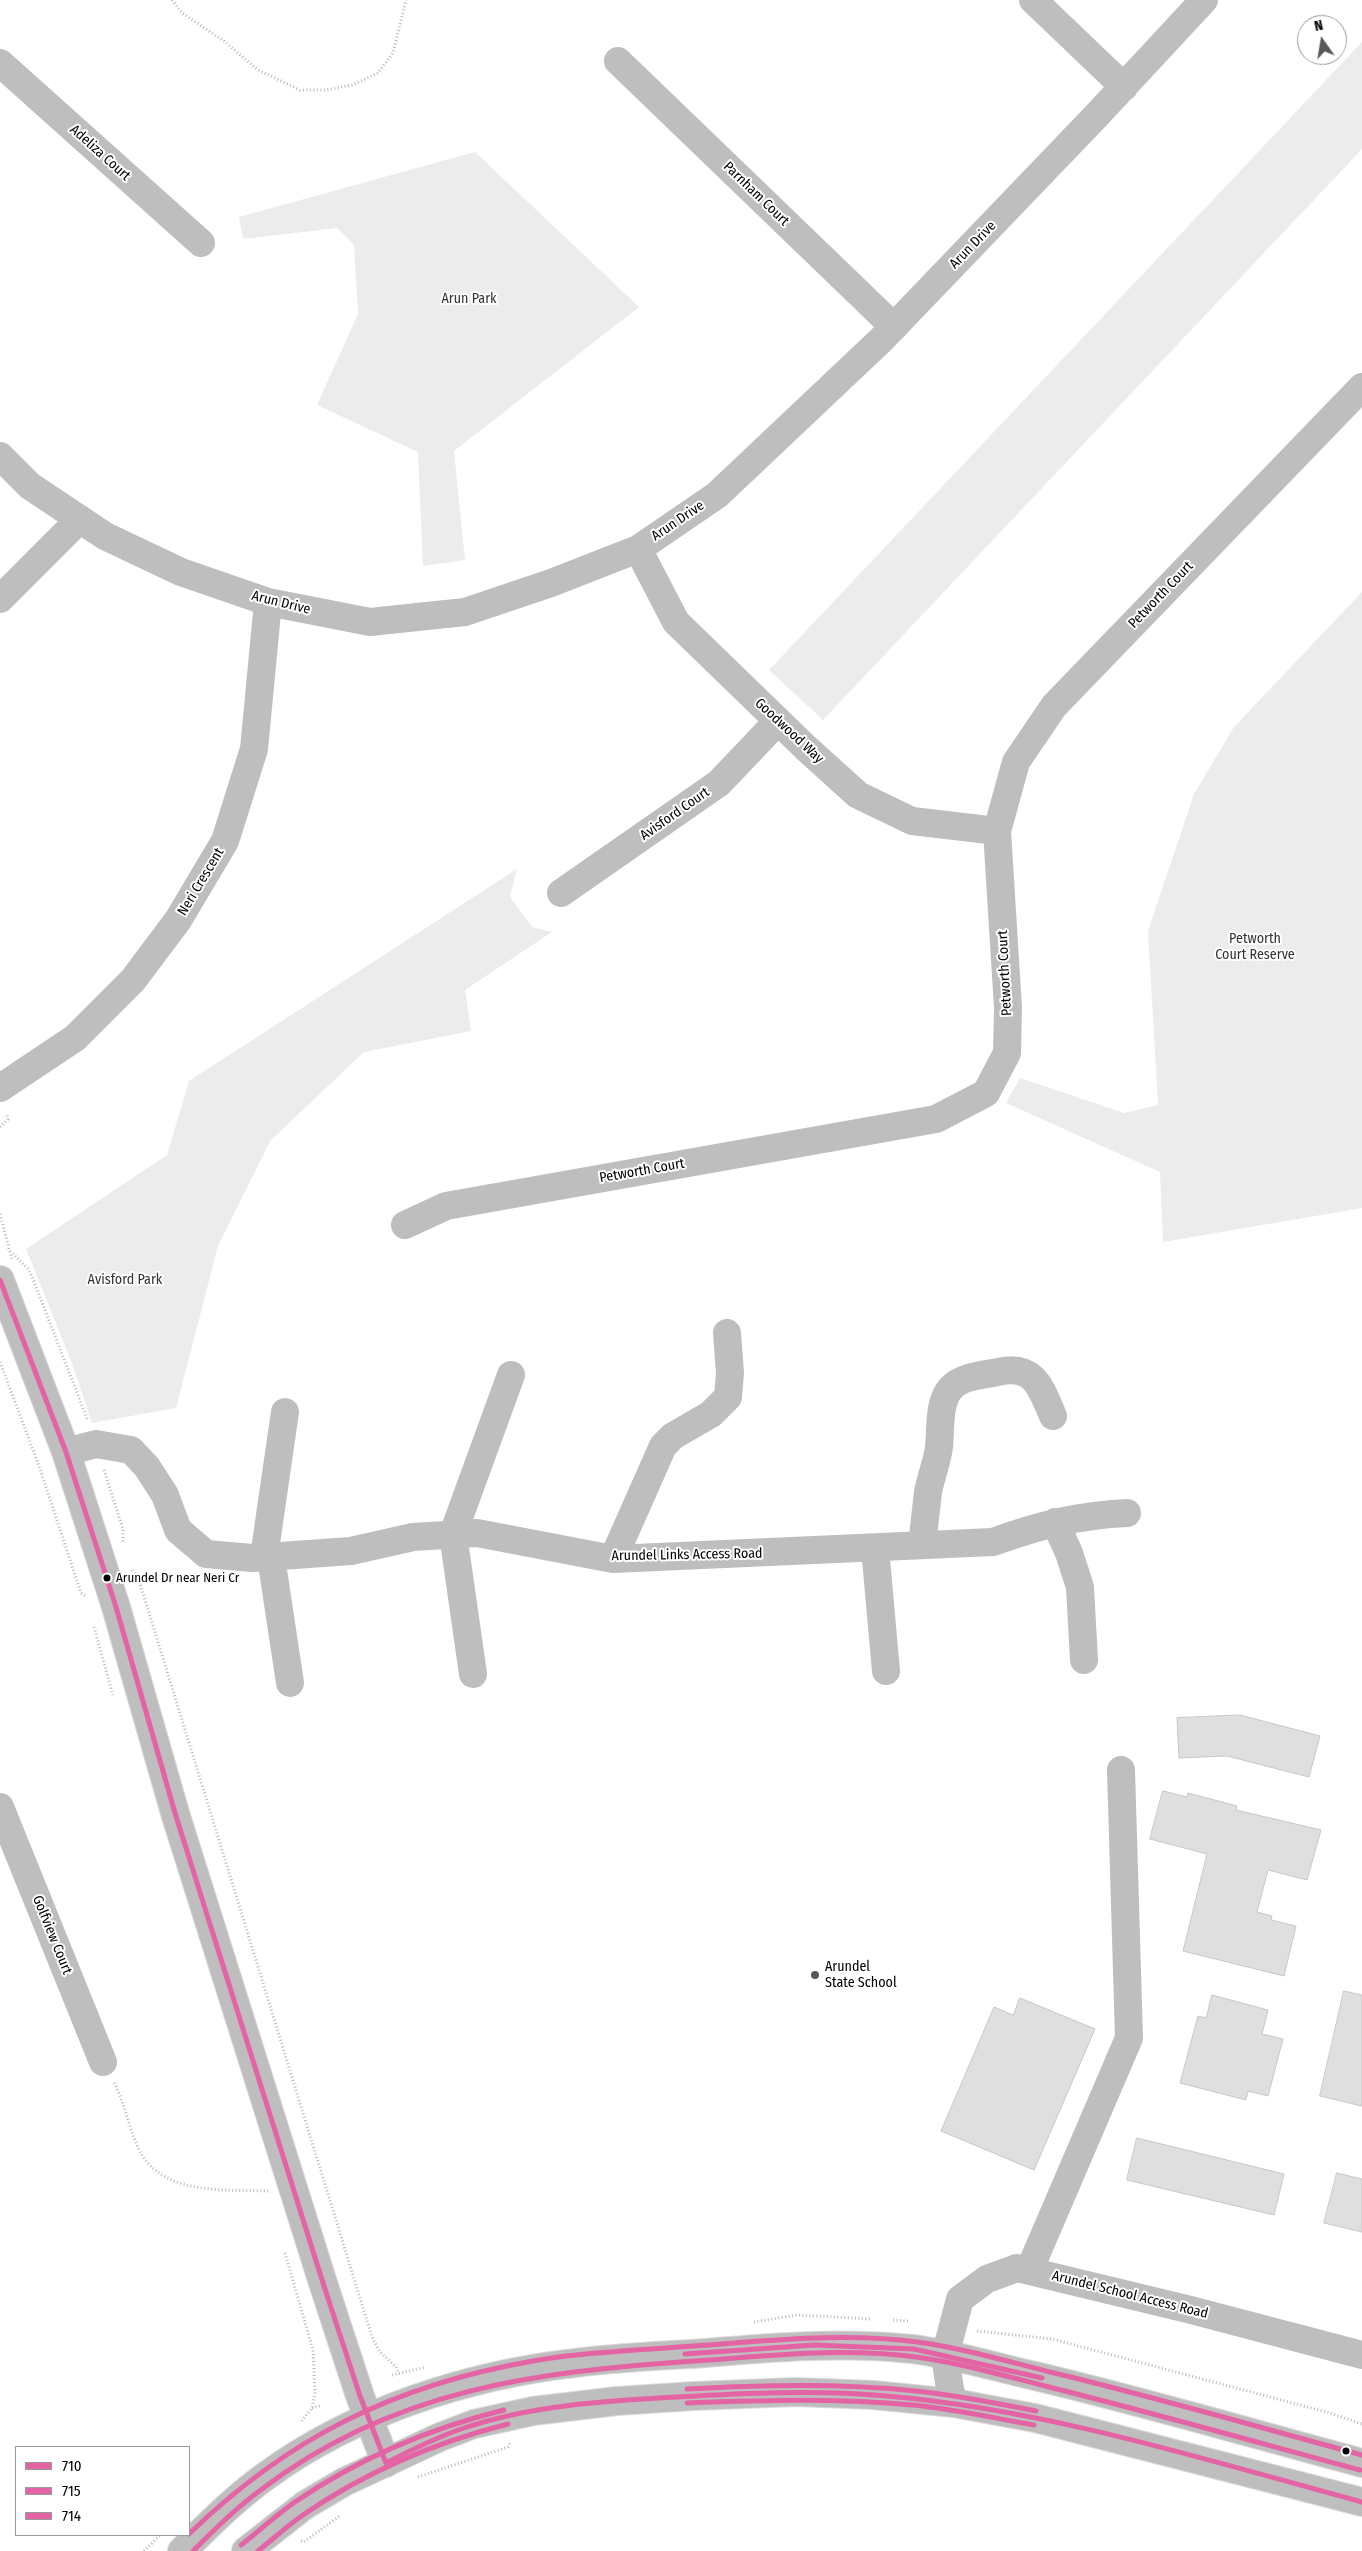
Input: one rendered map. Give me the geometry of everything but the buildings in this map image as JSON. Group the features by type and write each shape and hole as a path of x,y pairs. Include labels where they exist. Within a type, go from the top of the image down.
{"street":[{"path":"1033,0 1124,87"},
{"name":"Arun Drive","path":"0,456 30,486 105,536 181,572 268,602 370,622 466,612 551,584 638,549 717,495 894,327 1124,87 1204,0"},
{"name":"Parnham Court","path":"618,61 894,327"},
{"name":"Adeliza Court","path":"0,63 200,243"},
{"name":"Petworth Court","path":"405,1225 446,1206 936,1119 986,1093 1006,1053 1007,1044 1008,1008 997,831 1016,762 1054,706 1362,388"},
{"path":"0,599 80,519"},
{"name":"Goodwood Way","path":"638,549 676,622 858,795 912,822 997,831"},
{"name":"Neri Crescent","path":"0,1088 75,1038 133,980 178,920 225,841 254,749 268,602"},
{"name":"Avisford Court","path":"561,894 719,783 778,721"},
{"path":"7,1272 116,1607 175,1813 295,2193 368,2418 386,2462"},
{"path":"614,1559 663,1446 673,1436 711,1414 728,1397 730,1373 727,1333"},
{"path":"922,1545 928,1491 939,1448 943,1403 951,1388 966,1379 1002,1371 1021,1370 1032,1376 1040,1386 1053,1416"},
{"path":"472,1674 453,1534 511,1375"},
{"path":"285,1412 267,1557 290,1683"},
{"name":"Arundel Links Access Road","path":"66,1452 96,1444 131,1450 147,1467 165,1495 178,1530 206,1554 267,1557 351,1551 413,1537 477,1533 614,1559 875,1548 993,1542 1055,1522 1094,1515 1126,1513"},
{"path":"1055,1522 1069,1552 1080,1587 1084,1660"},
{"path":"875,1548 886,1671"},
{"path":"1029,2271 1129,2038 1121,1770"},
{"name":"Golfview Court","path":"0,1807 103,2062"},
{"name":"Arundel School Access Road","path":"945,2356 960,2299 987,2279 1017,2268 1191,2310 1362,2355"},
{"path":"182,2551 230,2504 265,2476 297,2456 368,2418 429,2395 494,2376 574,2363 814,2345 914,2349 1089,2389 1362,2463"},
{"path":"945,2356 954,2403"},
{"path":"246,2551 305,2505 344,2482 440,2437 474,2424 533,2411 617,2401 796,2392 873,2395 954,2403 1044,2420 1362,2502"}],"path":[{"path":"172,0 182,13 224,41 258,70 300,90 326,90 352,84 378,73 393,52 406,0"},
{"path":"0,1127 8,1119 7,1115"},
{"path":"0,1214 10,1251 7,1272"},
{"path":"10,1251 29,1270 67,1362 123,1529 124,1548"},
{"path":"130,1568 138,1577 372,2337 379,2351 396,2367 398,2374"},
{"path":"103,2062 120,2093 141,2154 161,2176 190,2186 295,2193"},
{"path":"312,2408 322,2406"},
{"path":"412,2479 508,2447"},
{"path":"304,2542 345,2513"},
{"path":"144,2551 159,2536"}],"green space":[{"path":"1362,42 1362,149 823,720 769,670 1340,65 1347,65 1347,58"},
{"name":"Arun Park","path":"475,152 639,307 454,451 465,560 423,566 418,452 317,405 358,314 354,245 337,228 243,239 239,217"},
{"name":"Petworth Court Reserve","path":"1362,592 1362,1208 1163,1242 1160,1172 1006,1103 1020,1078 1124,1113 1158,1105 1148,931 1194,794 1234,727"},
{"name":"Avisford Park","path":"517,869 510,897 532,927 552,932 465,990 471,1031 364,1052 270,1141 218,1246 176,1408 92,1423 73,1366 26,1249 167,1155 189,1081"}],"transit line":[{"name":"710","path":"0,1280 66,1452 116,1607 175,1813 323,2283 360,2396 386,2463 464,2428 490,2420 542,2409 569,2405 677,2397 756,2393 834,2393 887,2396 948,2403 1067,2425 1127,2438 1362,2502"},
{"name":"714","path":"190,2533 266,2469 305,2443 347,2420 390,2401 435,2385 483,2371 573,2355 777,2340 889,2339 951,2348 1128,2392 1362,2455"},
{"name":"710","path":"685,2354 814,2345 914,2349 1042,2378"},
{"name":"715","path":"193,2551 226,2518 253,2496 312,2455 363,2428 415,2407 468,2392 522,2380 635,2366 777,2355 888,2354 950,2363 1127,2407 1360,2470"},
{"name":"714","path":"687,2389 744,2386 887,2388 946,2395 1036,2411"},
{"name":"715","path":"687,2403 800,2400 857,2401 944,2409 1034,2425"},
{"name":"714","path":"241,2545 295,2502 344,2472 422,2436 504,2410"},
{"name":"715","path":"258,2551 303,2515 376,2472 401,2460 454,2440 508,2424"}],"place":[{"name":"Arundel Dr near Neri Cr","path":"107,1578"},
{"name":"Arundel State School","path":"815,1975"}]}
